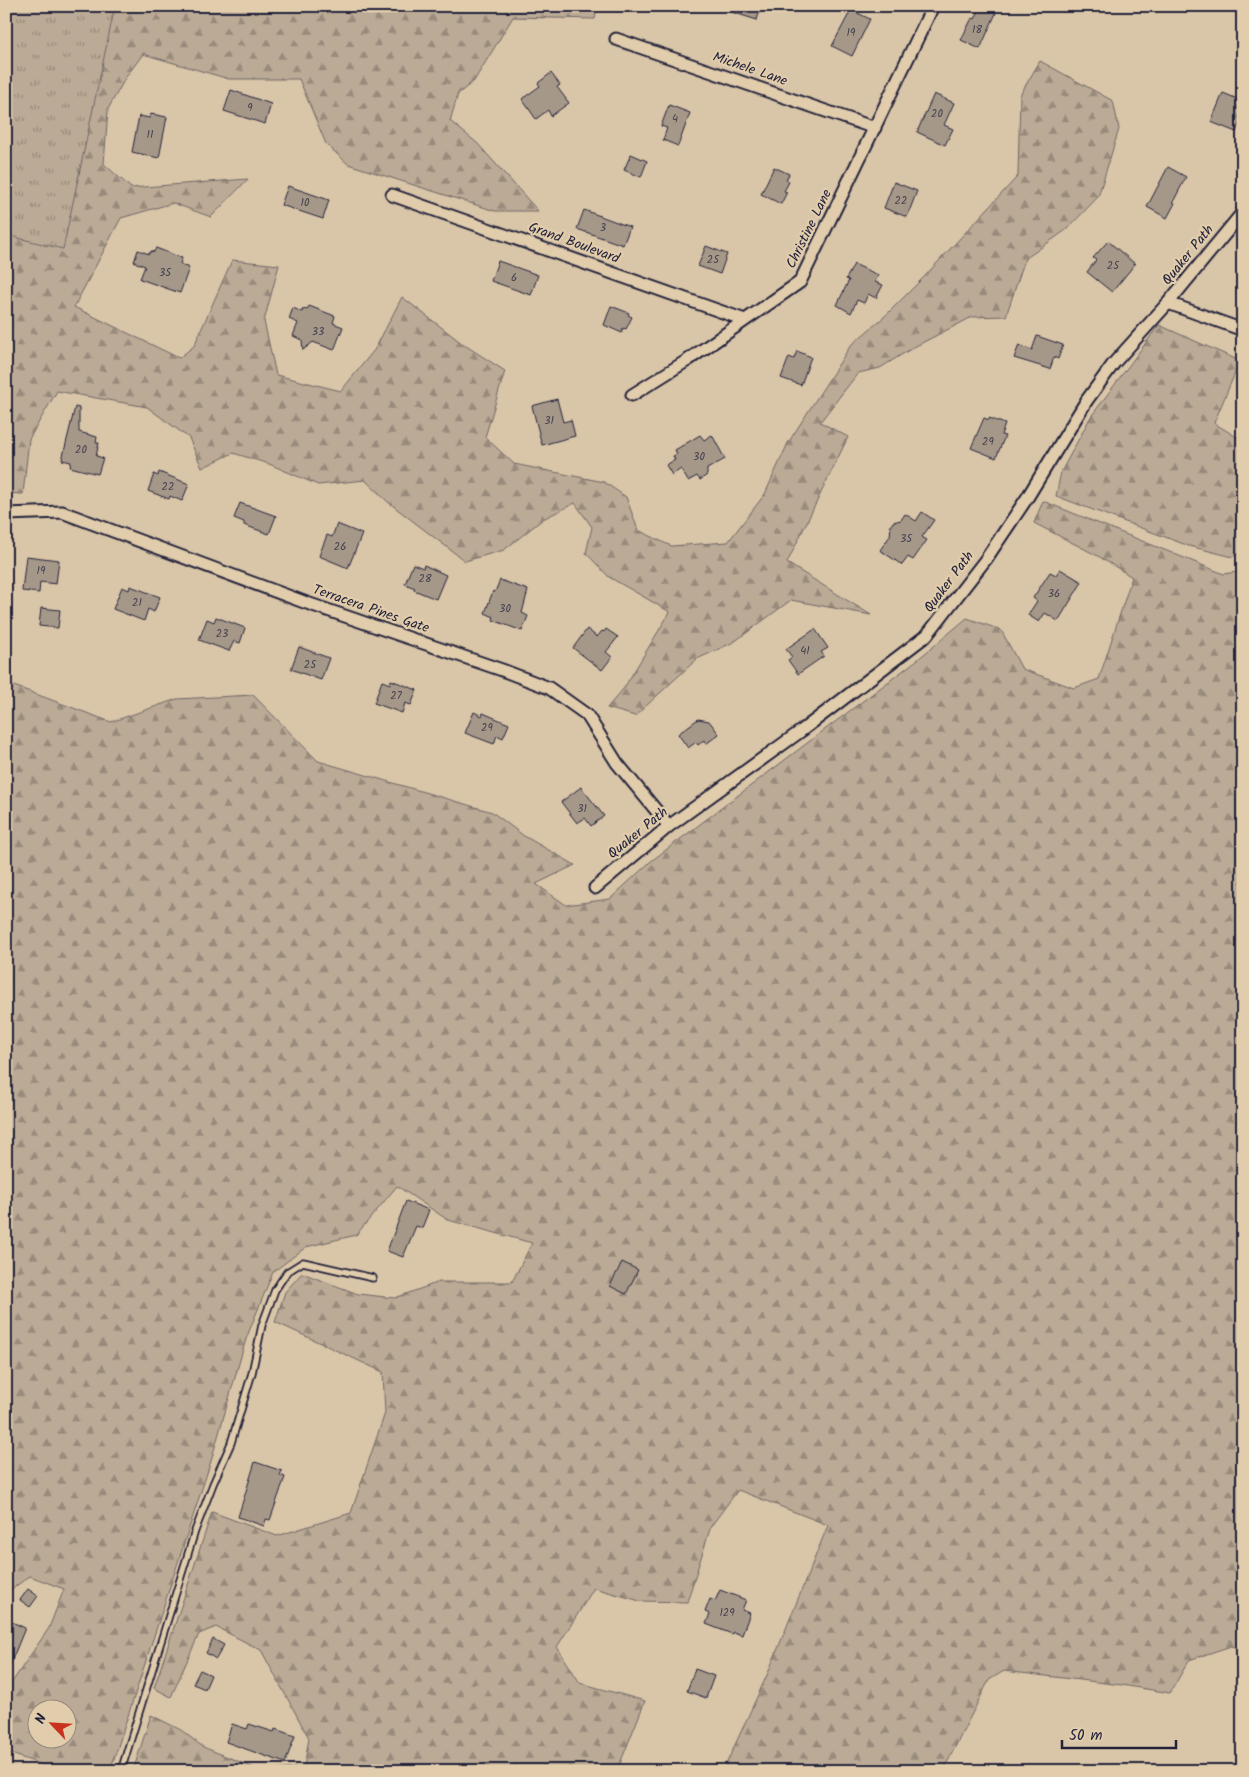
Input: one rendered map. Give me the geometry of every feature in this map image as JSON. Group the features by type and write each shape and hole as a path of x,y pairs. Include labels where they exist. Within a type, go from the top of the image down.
{"street":[{"name":"Christine Lane","path":"632,396 688,360 800,282 933,6"},
{"name":"Michele Lane","path":"616,39 875,128"},
{"name":"Grand Boulevard","path":"392,194 745,320"},
{"name":"Quaker Path","path":"595,888 669,826 800,731 927,635 996,544 1088,400 1114,363 1168,303 1243,212"},
{"path":"1168,303 1243,330"},
{"name":"Terracera Pines Gate","path":"6,514 62,512 304,602 549,688 587,715 617,763 669,826"}],"lane":[{"path":"121,1771 195,1532 231,1443 252,1373 262,1325 275,1290 287,1272 303,1262 372,1278"}],"green space":[{"path":"6,6 597,6 595,19 513,17 474,81 458,94 450,121 477,143 538,211 495,211 348,164 326,144 299,79 229,79 143,54 126,77 108,109 104,164 131,188 248,179 211,217 173,203 121,218 74,307 179,358 194,346 232,260 279,265 264,321 276,375 341,391 375,349 402,297 463,344 505,371 485,437 514,464 604,482 626,497 638,530 671,546 728,542 765,494 788,443 851,345 884,317 924,277 1018,176 1020,95 1040,61 1113,101 1119,129 1098,197 1066,230 1025,259 1006,316 972,317 914,347 880,368 858,373 820,422 848,437 787,563 871,615 791,600 734,642 697,659 635,716 607,708 624,688 670,612 609,577 586,553 592,527 575,503 543,519 504,550 465,561 388,502 365,480 318,485 269,464 233,453 202,468 189,438 147,407 57,391 29,439 23,494 6,493"},
{"path":"6,6 115,6 63,249 6,235"},
{"path":"1159,325 1240,361 1214,423 1243,441 1243,550 1233,557 1189,546 1056,496 1061,472 1090,418"},
{"path":"1043,501 1224,574 1243,571 1243,1650 1231,1646 1189,1660 1170,1693 1122,1685 1004,1671 989,1680 947,1763 945,1771 723,1771 768,1673 828,1525 738,1490 711,1526 687,1602 640,1601 594,1588 557,1647 580,1683 645,1701 617,1771 268,1771 304,1767 309,1738 261,1650 216,1627 199,1634 171,1697 154,1688 212,1512 277,1536 351,1513 385,1413 383,1372 275,1322 285,1292 302,1273 358,1294 395,1298 439,1282 512,1282 532,1243 448,1220 397,1186 356,1235 306,1247 273,1272 246,1339 211,1461 110,1771 59,1771 6,1752 6,1691 49,1628 64,1589 30,1576 6,1593 6,683 111,722 177,699 253,695 318,761 492,812 524,836 575,865 536,884 566,905 610,899 650,862 917,660 967,618 1001,630 1022,669 1074,688 1099,679 1132,577 1098,556 1034,523"},
{"path":"151,1715 181,1730 203,1747 262,1771 133,1771"}],"building":[{"path":"722,6 761,6 757,20 722,9"},
{"path":"981,6 996,13 980,49 961,40 972,18 975,19"},
{"path":"851,10 870,19 852,56 832,46"},
{"path":"551,73 560,85 557,87 569,103 551,116 548,110 536,119 522,99 540,86 538,83"},
{"path":"231,90 271,104 265,124 224,111"},
{"path":"1223,93 1240,100 1237,109 1241,111 1238,118 1241,119 1236,132 1211,122"},
{"path":"934,94 954,103 944,125 953,129 945,145 917,132"},
{"path":"669,105 690,113 678,146 663,140 667,128 661,126"},
{"path":"151,114 167,117 159,158 132,152 139,116 150,118"},
{"path":"631,154 647,161 641,177 624,170"},
{"path":"774,167 789,174 786,180 789,182 784,191 787,192 781,204 761,194"},
{"path":"1168,167 1186,177 1167,218 1147,207"},
{"path":"894,182 917,191 907,217 884,208"},
{"path":"288,186 329,200 323,219 281,205"},
{"path":"584,210 630,227 623,245 577,229"},
{"path":"1108,241 1135,264 1112,292 1087,272 1096,260 1093,258"},
{"path":"706,246 727,254 720,274 698,266"},
{"path":"156,248 182,258 180,264 189,268 180,293 140,279 145,266 134,262 138,250 149,254 151,251 154,252"},
{"path":"498,261 538,275 531,295 491,281"},
{"path":"854,264 878,275 875,282 883,285 876,298 868,294 864,303 857,300 851,313 837,305 849,280 846,279"},
{"path":"309,306 335,316 333,323 343,327 334,350 313,342 303,350 302,340 293,336 298,323 289,319 293,308 302,312 303,309 307,310"},
{"path":"611,306 629,313 628,315 632,317 626,329 623,328 622,333 604,325"},
{"path":"1037,336 1063,345 1058,359 1054,357 1050,369 1014,358 1019,345 1032,350"},
{"path":"797,351 811,357 801,385 781,378 789,357 794,359"},
{"path":"557,399 563,422 571,420 575,436 542,445 532,406"},
{"path":"75,407 79,408 79,432 97,437 96,443 99,443 96,456 103,458 98,474 70,467 71,462 62,460"},
{"path":"984,418 1005,424 1001,435 1005,436 996,458 971,448"},
{"path":"700,435 704,440 712,435 725,459 707,469 707,475 700,480 697,476 688,481 681,469 672,475 666,465 675,460 673,456 677,454 675,450"},
{"path":"159,472 189,484 182,501 170,496 169,499 148,491 154,474 158,476"},
{"path":"240,503 276,516 269,534 244,525 244,522 234,518"},
{"path":"922,512 934,520 922,537 927,540 913,560 908,557 902,565 880,550 890,536 893,522 901,520 905,514 916,521"},
{"path":"337,524 362,534 348,568 319,556 327,535 332,537"},
{"path":"26,556 59,560 56,584 40,582 39,593 22,591"},
{"path":"413,564 423,568 424,565 446,575 436,599 405,584"},
{"path":"1060,569 1082,582 1058,621 1045,613 1039,622 1028,615 1037,601 1033,598 1050,572 1056,575"},
{"path":"500,580 528,590 522,613 528,616 522,631 493,620 494,617 485,613 493,591 495,592"},
{"path":"130,586 160,597 154,612 148,609 144,621 113,609 122,587 129,590"},
{"path":"41,608 60,610 58,628 39,626"},
{"path":"216,617 245,628 240,643 234,641 229,651 199,640 207,619 214,622"},
{"path":"587,629 597,637 606,629 618,637 606,652 612,657 602,670 573,648"},
{"path":"815,629 828,648 821,652 824,656 798,674 788,660 792,657 786,649"},
{"path":"299,647 329,658 321,680 291,669"},
{"path":"391,680 417,690 411,705 405,703 402,713 374,703 382,681 390,684"},
{"path":"474,712 482,716 483,713 509,724 503,738 497,735 494,744 465,733"},
{"path":"698,719 709,721 719,734 706,744 704,740 698,745 696,742 688,748 678,734"},
{"path":"581,787 604,816 591,826 585,818 577,823 561,802"},
{"path":"406,1201 429,1210 422,1228 416,1226 403,1257 387,1251"},
{"path":"622,1262 638,1270 626,1294 610,1286"},
{"path":"255,1462 282,1471 280,1475 285,1477 270,1520 266,1519 264,1526 238,1517"},
{"path":"28,1589 38,1596 30,1607 20,1600"},
{"path":"720,1590 746,1600 742,1610 750,1613 742,1635 733,1632 732,1634 706,1624 710,1614 705,1612 710,1599 715,1601"},
{"path":"10,1621 25,1628 7,1672 6,1629"},
{"path":"213,1639 224,1645 216,1659 206,1653"},
{"path":"695,1669 714,1676 706,1698 687,1691"},
{"path":"200,1670 211,1675 205,1689 193,1684"},
{"path":"232,1724 247,1729 249,1724 274,1732 275,1729 295,1736 285,1763 226,1742"}]}
